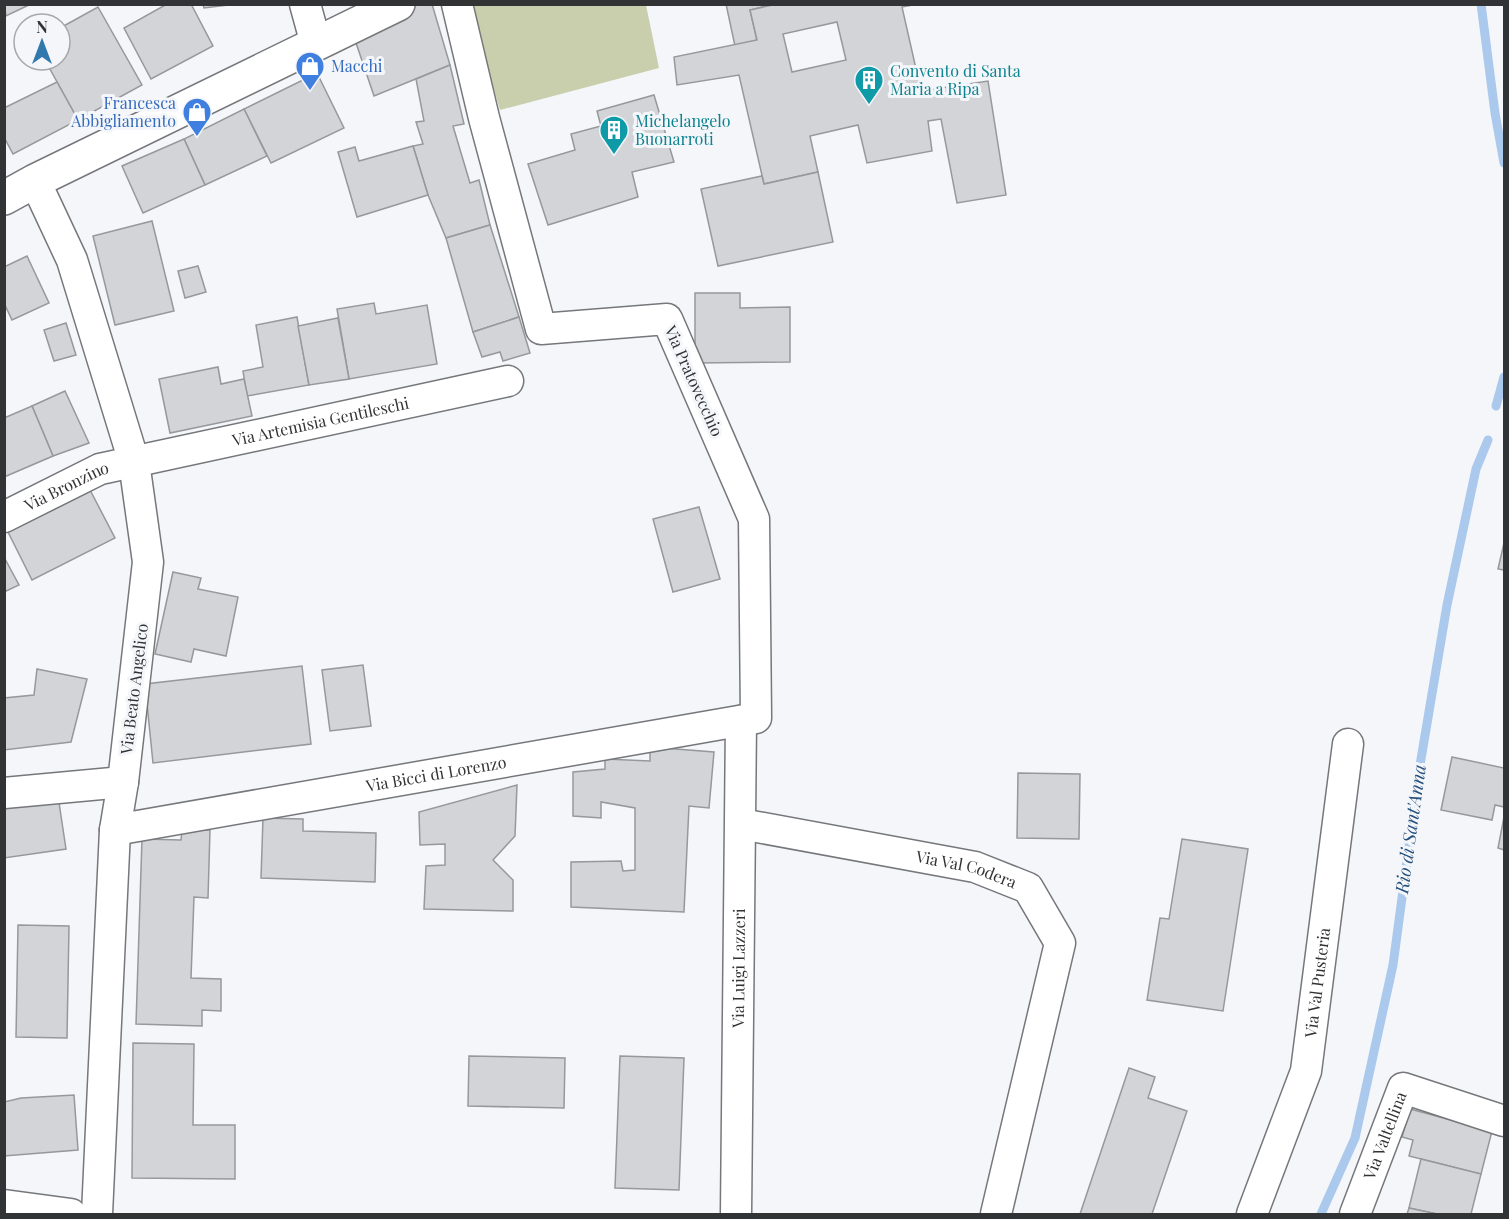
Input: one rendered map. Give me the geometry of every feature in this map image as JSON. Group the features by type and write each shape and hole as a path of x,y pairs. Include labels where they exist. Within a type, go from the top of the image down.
{"main road":[{"path":"4,198 398,4"}],"street":[{"path":"305,4 316,45"},
{"name":"Via Pratovecchio","path":"458,4 484,118 541,329 667,320 754,519 749,719"},
{"name":"Via Beato Angelico","path":"35,181 72,260 134,462 148,562 123,782 115,830 97,1215"},
{"name":"Via Artemisia Gentileschi","path":"134,462 508,381"},
{"name":"Via Bronzino","path":"4,517 100,470 134,462"},
{"name":"Via Luigi Lazzeri","path":"736,1215 741,824 749,719"},
{"name":"Via Bicci di Lorenzo","path":"115,830 749,719"},
{"name":"Via Val Pusteria","path":"1252,1215 1306,1071 1348,744"},
{"path":"4,793 123,782"},
{"name":"Via Val Codera","path":"741,824 975,867 1028,888 1060,943 996,1215"},
{"name":"Via Valtellina","path":"1355,1215 1403,1088 1504,1121"},
{"path":"4,1205 71,1215"}],"green space":[{"path":"469,5 646,5 659,68 500,110"}],"building":[{"path":"4,4 31,4 12,12 6,16"},
{"path":"167,4 191,4 213,46 151,79 124,28"},
{"path":"203,4 237,4 204,8"},
{"path":"404,4 432,4 450,65 374,96 352,31"},
{"path":"726,4 777,4 750,10 757,40 735,46"},
{"name":"Convento di Santa Maria a Ripa","path":"777,4 918,4 902,7 921,91 988,81 1006,195 957,203 941,119 928,121 932,151 867,163 858,125 810,136 818,172 764,184 739,75 677,85 674,57 757,40 750,10","holes":["837,22 846,60 792,72 783,34"]},
{"path":"98,7 142,85 78,120 52,72 72,72 72,21"},
{"path":"450,65 464,124 453,126 470,183 479,180 490,225 446,238 428,195 413,146 423,144 416,122 424,121 416,79"},
{"path":"317,73 344,128 271,163 244,109"},
{"path":"57,82 78,120 13,154 4,137 4,108"},
{"name":"Michelangelo Buonarroti","path":"654,95 674,162 632,172 638,197 548,225 528,164 575,150 571,134 601,126 597,111"},
{"path":"244,109 267,156 205,185 184,139"},
{"path":"184,139 205,185 143,213 122,166"},
{"path":"413,146 428,195 357,217 338,152 355,147 359,161"},
{"path":"818,172 833,242 718,266 701,189 762,176 764,184"},
{"path":"152,221 174,311 115,325 93,236"},
{"path":"490,225 519,317 473,332 446,238"},
{"path":"27,256 49,303 12,320 4,303 4,267"},
{"path":"198,266 206,292 185,298 178,271"},
{"path":"695,293 740,293 740,308 790,307 790,362 695,363"},
{"path":"374,303 376,314 427,305 437,364 349,379 337,309"},
{"path":"297,317 309,385 247,396 243,371 263,367 256,325"},
{"path":"519,317 530,353 503,361 500,352 482,357 473,332"},
{"path":"338,318 349,379 309,385 298,326"},
{"path":"66,323 76,355 54,361 44,330"},
{"path":"218,367 221,384 244,379 252,416 170,433 159,379"},
{"path":"65,391 89,443 53,456 32,406"},
{"path":"32,406 53,456 4,477 4,418"},
{"path":"89,488 115,538 32,580 7,530"},
{"path":"699,507 720,579 673,592 653,519"},
{"path":"1504,543 1504,570 1498,569"},
{"path":"4,557 19,585 4,592"},
{"path":"173,572 201,578 198,589 238,597 226,656 194,649 191,662 155,654"},
{"path":"363,665 371,726 330,731 322,670"},
{"path":"302,666 311,744 153,763 145,684"},
{"path":"37,669 87,679 71,742 4,750 4,698 34,695"},
{"path":"650,747 714,752 709,808 689,806 684,912 571,907 571,862 621,861 623,871 635,870 635,808 601,802 601,818 573,816 573,772 605,769 605,759 650,761"},
{"path":"1452,757 1504,768 1504,807 1495,805 1492,820 1441,810"},
{"path":"1018,773 1080,774 1079,839 1017,838"},
{"path":"517,785 515,836 493,860 513,880 513,911 424,909 426,866 445,865 445,844 420,845 419,812"},
{"path":"58,796 66,849 4,858 4,804"},
{"path":"1504,817 1504,850 1498,848"},
{"path":"263,818 303,819 303,831 376,833 375,882 261,878"},
{"path":"182,830 210,830 208,898 194,897 191,978 221,979 221,1011 202,1010 202,1026 136,1024 142,839 181,840"},
{"path":"1182,839 1248,849 1223,1011 1147,1000 1160,918 1169,919"},
{"path":"18,925 69,926 67,1038 16,1037"},
{"path":"133,1043 194,1044 193,1125 235,1125 235,1179 132,1178"},
{"path":"469,1056 565,1058 564,1108 468,1106"},
{"path":"620,1056 684,1058 679,1190 615,1188"},
{"path":"1129,1068 1155,1077 1148,1098 1187,1111 1152,1214 1080,1214"},
{"path":"74,1095 78,1150 4,1156 4,1102 21,1098"},
{"path":"1410,1109 1492,1131 1481,1174 1409,1156 1413,1140 1402,1137"},
{"path":"1421,1159 1481,1174 1471,1214 1437,1214 1409,1208"},
{"path":"1409,1208 1437,1214 1407,1214"}],"waterway":[{"name":"Rio di Sant'Anna","path":"1481,4 1504,163"},
{"name":"Rio di Sant'Anna","path":"1496,406 1504,377"},
{"name":"Rio di Sant'Anna","path":"1321,1214 1355,1138 1393,965 1419,771 1447,605 1476,469 1488,440"}],"place":[{"name":"Macchi","path":"310,92"},
{"name":"Convento di Santa Maria a Ripa","path":"869,106"},
{"name":"Francesca Abbigliamento","path":"197,138"},
{"name":"Michelangelo Buonarroti","path":"614,156"}]}
